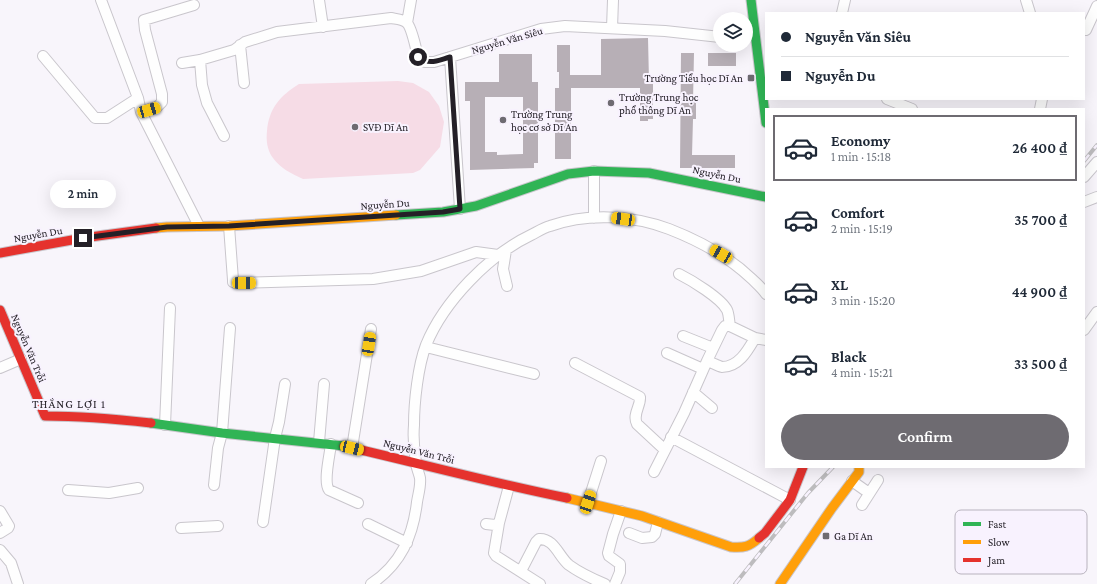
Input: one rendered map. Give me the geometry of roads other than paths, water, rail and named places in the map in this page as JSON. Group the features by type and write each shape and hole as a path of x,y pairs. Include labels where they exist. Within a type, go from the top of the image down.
{"street":[{"path":"101,0 138,98 141,112 199,226"},
{"path":"319,0 323,27"},
{"path":"182,63 200,60 234,50 250,40 277,32 391,18 401,19 407,23 411,0"},
{"path":"612,28 613,0"},
{"path":"751,0 751,12"},
{"path":"842,12 845,0"},
{"path":"1026,0 1030,12"},
{"path":"141,112 157,107 162,102 162,94 145,30 144,20 194,5"},
{"path":"1085,30 1097,6"},
{"name":"Nguyễn Văn Siêu","path":"407,23 410,27 418,57 426,62 450,57 541,29 565,26 665,31 713,36"},
{"path":"753,43 762,58 765,108"},
{"path":"240,45 244,83"},
{"path":"43,56 95,118 106,118 138,98"},
{"path":"450,57 460,209"},
{"path":"200,60 202,85 207,103 224,136"},
{"path":"890,100 910,108"},
{"path":"1085,176 1097,162"},
{"path":"594,171 594,218"},
{"name":"Nguyễn Du","path":"0,253 83,238 167,227 229,226 443,212 476,206 568,174 594,171 650,173 765,197"},
{"path":"1085,202 1097,197"},
{"path":"371,584 382,577 395,563 407,543 414,523 420,478 416,462 414,426 415,401 426,347 440,318 454,300 477,272 502,252 525,238 550,226 581,219 611,217 656,224 700,242 721,254 744,272 765,293"},
{"path":"229,226 232,280 236,283 373,279 421,271 476,252 502,252"},
{"path":"502,252 503,269 507,286"},
{"path":"679,274 702,286 724,306 728,311 730,326"},
{"path":"165,425 170,308"},
{"name":"Nguyễn Văn Trỗi","path":"0,310 45,416 68,416 165,425 222,433 331,444 416,462 509,486 588,502 658,522 731,547 741,548 750,545 766,533 790,500 803,468"},
{"path":"1085,329 1097,312"},
{"path":"654,472 722,330 726,326 730,326 755,338 765,340"},
{"path":"214,485 218,448 222,433 230,328"},
{"path":"352,448 371,330"},
{"path":"684,336 713,348"},
{"path":"667,353 705,365 722,367 733,364 743,357 755,338"},
{"path":"426,347 534,374"},
{"path":"0,368 21,359"},
{"path":"575,363 640,397 640,403 635,415 635,420 637,424 665,450"},
{"path":"263,522 275,438 285,384"},
{"path":"319,442 324,384"},
{"path":"693,392 712,408"},
{"path":"671,437 790,500"},
{"path":"331,444 326,478 327,487 329,490 358,503"},
{"path":"588,502 601,461"},
{"path":"780,584 862,469"},
{"path":"862,505 878,480"},
{"path":"852,482 870,493"},
{"path":"509,486 499,523 494,553 496,556 540,584"},
{"path":"68,490 109,493 138,488"},
{"path":"0,510 9,526 0,533"},
{"path":"615,584 620,572 620,564 609,556 608,553 621,511"},
{"path":"629,533 642,538 652,537 658,522"},
{"path":"486,524 495,525 499,523"},
{"path":"368,524 407,543"},
{"path":"181,528 218,526"},
{"path":"521,571 536,542 539,539 545,539 550,542 568,564 591,578 606,584"},
{"path":"0,550 11,563 18,584"}],"railway":[{"path":"1085,160 1097,145"},
{"path":"735,584 808,493 832,468"}],"place":[{"name":"Trường Tiểu học Dĩ An","path":"751,78"},
{"name":"Trường Trung học phổ thông Dĩ An","path":"611,103"},
{"name":"Trường Trung học cơ sở Dĩ An","path":"503,120"},
{"name":"SVĐ Dĩ An","path":"355,127"},
{"name":"Ga Dĩ An","path":"826,536"}],"district":[{"name":"THẮNG LỢI 1","path":"69,404"}]}
